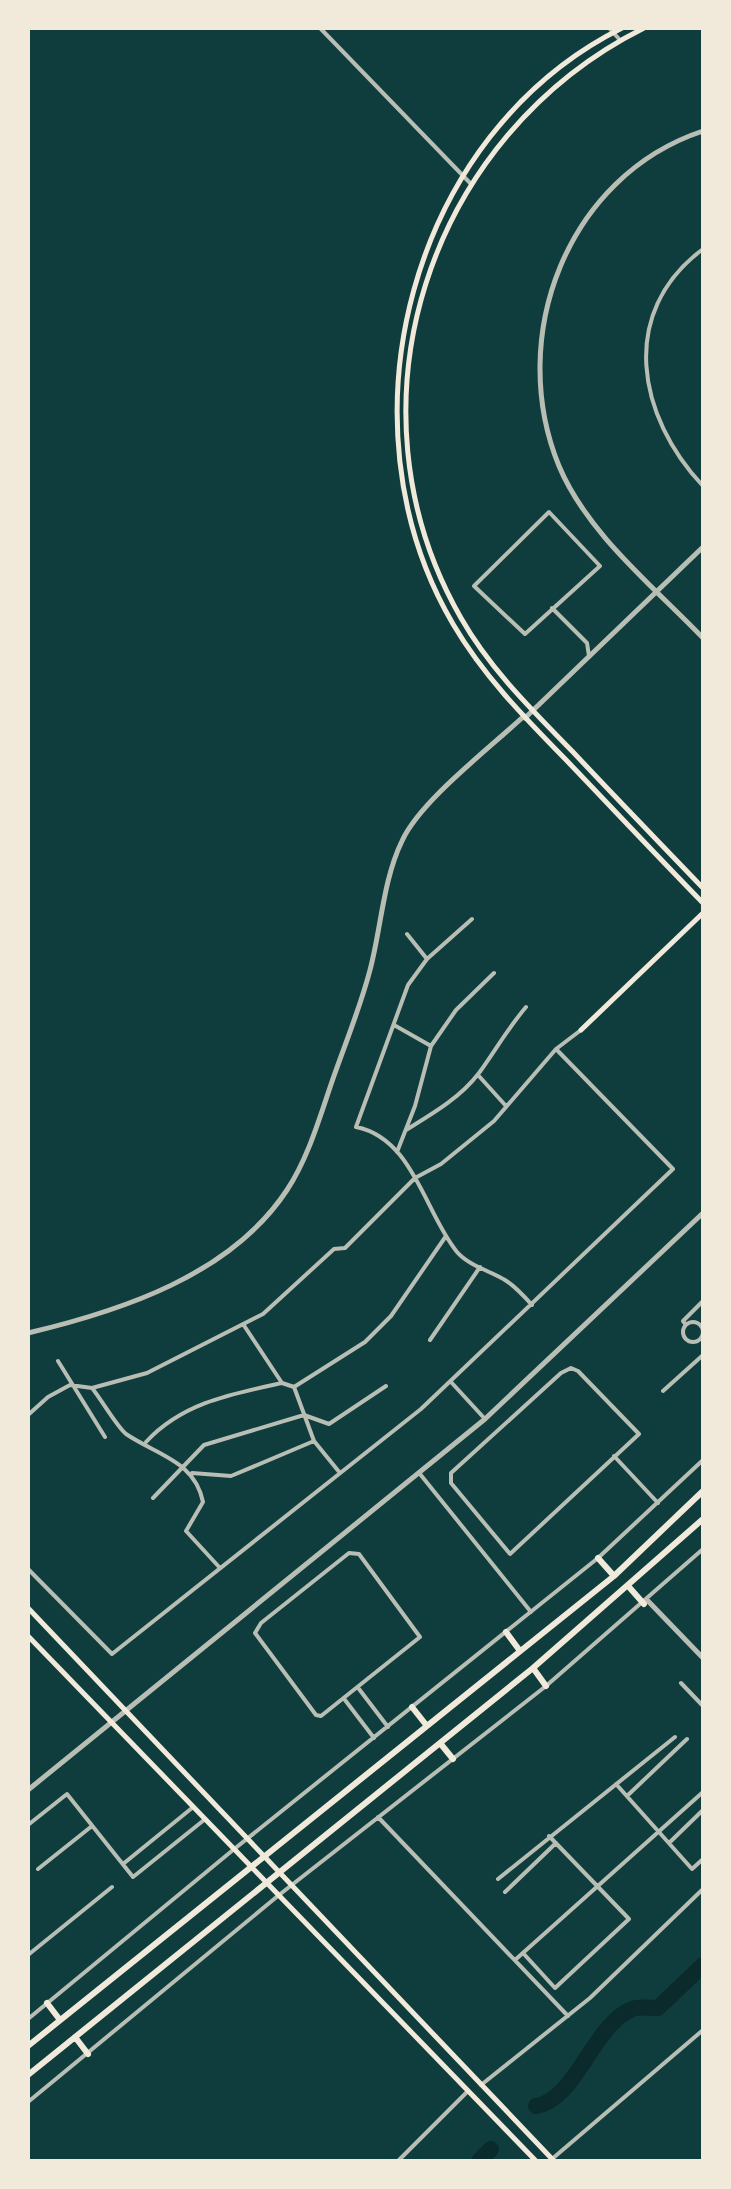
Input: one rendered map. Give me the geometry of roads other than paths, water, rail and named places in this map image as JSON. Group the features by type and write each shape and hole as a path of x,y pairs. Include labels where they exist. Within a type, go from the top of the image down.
{"main road":[{"path":"622,28 611,30 530,96 500,127 463,177 433,233 405,321 397,378 400,460 409,518 439,597 482,668 703,903"},
{"path":"644,28 620,40 536,103 487,158 442,237 415,323 406,405 412,485 427,541 460,616 490,662 533,711 703,888"},
{"path":"581,1030 703,913"},
{"path":"28,2046 614,1576 703,1491"},
{"path":"28,2075 533,1668 703,1519"},
{"path":"598,1558 614,1576"},
{"path":"629,1587 646,1602"},
{"path":"28,1608 553,2160"},
{"path":"506,1632 520,1651"},
{"path":"28,1636 534,2160"},
{"path":"533,1668 546,1686"},
{"path":"412,1707 427,1726"},
{"path":"440,1743 453,1759"},
{"path":"47,2003 60,2020"},
{"path":"75,2037 88,2054"}],"street":[{"path":"320,28 471,184"},
{"path":"611,30 620,40"},
{"path":"703,131 665,147 636,167 596,204 564,255 549,294 541,338 540,383 546,428 560,468 583,508 703,638"},
{"path":"703,249 677,274 657,308 646,349 646,374 657,421 666,440 703,486"},
{"path":"549,512 600,566 552,608 525,634 474,586 549,512"},
{"path":"28,1333 103,1313 168,1286 223,1253 267,1216 286,1191 311,1142 370,970 401,841 423,811 533,711 703,547"},
{"path":"552,608 587,643 589,656"},
{"path":"472,919 427,959 408,985 356,1127 373,1131 397,1153 415,1178 459,1256 508,1281 532,1305"},
{"path":"407,934 427,959"},
{"path":"397,1153 431,1046 456,1010 494,973"},
{"path":"406,1130 446,1106 478,1074 503,1034 526,1007"},
{"path":"394,1025 431,1046"},
{"path":"28,1415 48,1397 70,1385 92,1388 147,1373 263,1314 334,1249 345,1248 415,1178 441,1164 494,1121 556,1049 581,1030"},
{"path":"28,1569 112,1654 451,1382 673,1169 556,1049"},
{"path":"478,1074 506,1106"},
{"path":"28,1790 485,1419 703,1213"},
{"path":"294,1387 374,1333 391,1316 446,1236"},
{"path":"430,1340 480,1267"},
{"path":"686,1325 695,1322 700,1325 701,1342 685,1337 686,1325 683,1321 703,1301"},
{"path":"243,1324 282,1383"},
{"path":"663,1391 703,1355"},
{"path":"58,1361 70,1385 105,1437"},
{"path":"571,1368 578,1371 639,1434 614,1456 510,1554 451,1483 455,1466 561,1373 571,1368"},
{"path":"451,1382 485,1419"},
{"path":"146,1442 165,1421 218,1397 282,1383 294,1387"},
{"path":"153,1498 204,1445 304,1415 329,1424 386,1386"},
{"path":"294,1387 314,1441 340,1474"},
{"path":"92,1388 124,1433 146,1442 192,1473 199,1484 203,1502 186,1531 220,1568"},
{"path":"192,1473 231,1476 314,1441"},
{"path":"614,1456 658,1503"},
{"path":"28,2019 233,1850 598,1558 703,1460"},
{"path":"420,1474 531,1612"},
{"path":"28,2102 279,1895 546,1686 646,1602 703,1549"},
{"path":"349,1553 359,1554 420,1637 359,1689 326,1714 316,1715 255,1633 261,1623 349,1553"},
{"path":"646,1602 703,1658"},
{"path":"681,1683 703,1706"},
{"path":"359,1689 388,1727"},
{"path":"345,1700 374,1738"},
{"path":"498,1879 675,1737"},
{"path":"627,1796 687,1739"},
{"path":"616,1784 692,1869 703,1859"},
{"path":"515,1960 703,1792"},
{"path":"28,1825 67,1794 133,1877 204,1820"},
{"path":"123,1864 192,1808"},
{"path":"669,1843 703,1810"},
{"path":"378,1817 568,2016"},
{"path":"38,1869 92,1826"},
{"path":"523,1953 555,1988 629,1919 549,1836"},
{"path":"505,1892 556,1843"},
{"path":"28,1955 112,1887"},
{"path":"481,2085 568,2016 703,1889"},
{"path":"553,2160 703,2030"},
{"path":"398,2161 468,2091"}],"waterway":[{"path":"536,2106 550,2101 562,2091 618,2018 635,2008 658,2008 703,1965"},
{"path":"479,2161 491,2149"}]}
